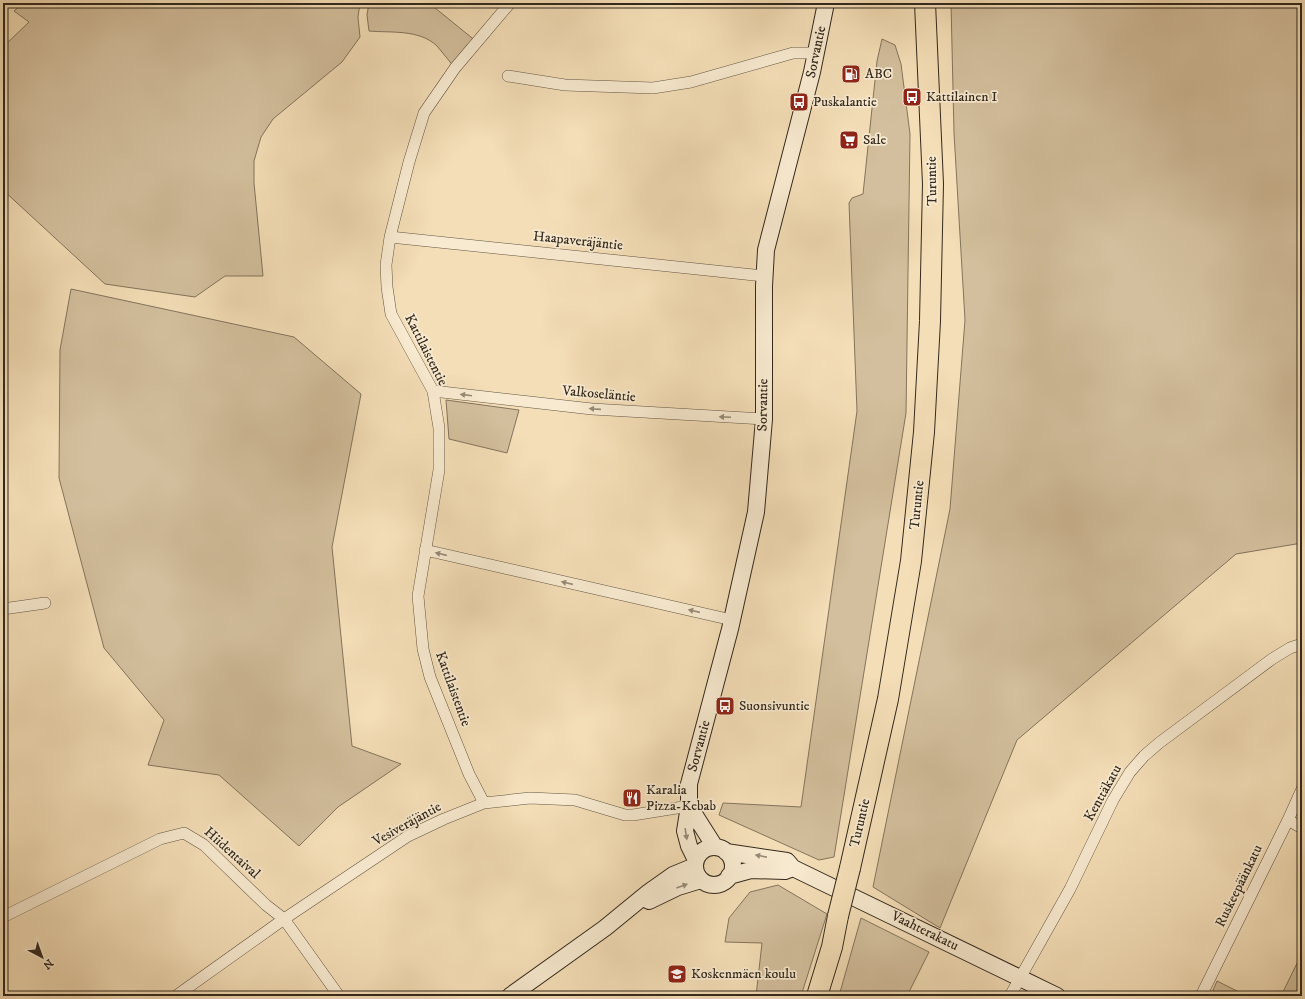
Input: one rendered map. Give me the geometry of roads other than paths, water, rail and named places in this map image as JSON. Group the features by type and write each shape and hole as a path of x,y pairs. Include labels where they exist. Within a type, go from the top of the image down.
{"highway":[{"name":"Turuntie","path":"817,996 832,947 888,699 911,561 924,432 930,321 933,184 925,3"}],"main road":[{"name":"Sorvantie","path":"698,868 685,831 689,806 689,784 732,620 756,512 764,420 764,276 771,228 816,53 826,3"},
{"path":"689,806 720,849 732,861 729,876 723,882 715,884 707,883 698,868"},
{"path":"510,996 610,924 662,894 698,868 703,850 720,849"},
{"name":"Vaahterakatu","path":"720,849 787,861 793,868 1057,996"},
{"path":"729,876 751,870 785,871 793,868"}],"street":[{"name":"Kattilaistentie","path":"484,803 469,774 430,677 423,649 418,596 439,470 439,428 433,391 391,314 387,287 386,265 390,237 409,162 424,113 455,68 510,3"},
{"path":"508,76 565,85 653,88 691,82 793,53 816,53"},
{"name":"Haapaveräjäntie","path":"390,237 764,276"},
{"name":"Valkoseläntie","path":"433,391 592,409 764,420"},
{"path":"425,550 732,620"},
{"path":"3,609 45,603"},
{"name":"Kenttäkatu","path":"1010,996 1070,889 1114,800 1130,772 1144,756 1159,744 1272,659 1290,648 1302,644"},
{"name":"Ruskeepäänkatu","path":"1201,996 1302,789"},
{"name":"Vesiveräjäntie","path":"176,996 284,920 408,836 444,818 484,803 530,798 575,800 625,815 689,806"},
{"path":"1288,820 1302,828"},
{"name":"Hiidentaival","path":"3,917 160,839 184,833 204,845 266,905 284,920 339,996"}],"place":[{"name":"ABC","path":"851,74"},
{"name":"Kattilainen I","path":"912,97"},
{"name":"Puskalantie","path":"799,102"},
{"name":"Sale","path":"849,140"},
{"name":"Suonsivuntie","path":"725,706"},
{"name":"Karalia Pizza-Kebab","path":"632,798"},
{"name":"Koskenmäen koulu","path":"677,974"}]}
